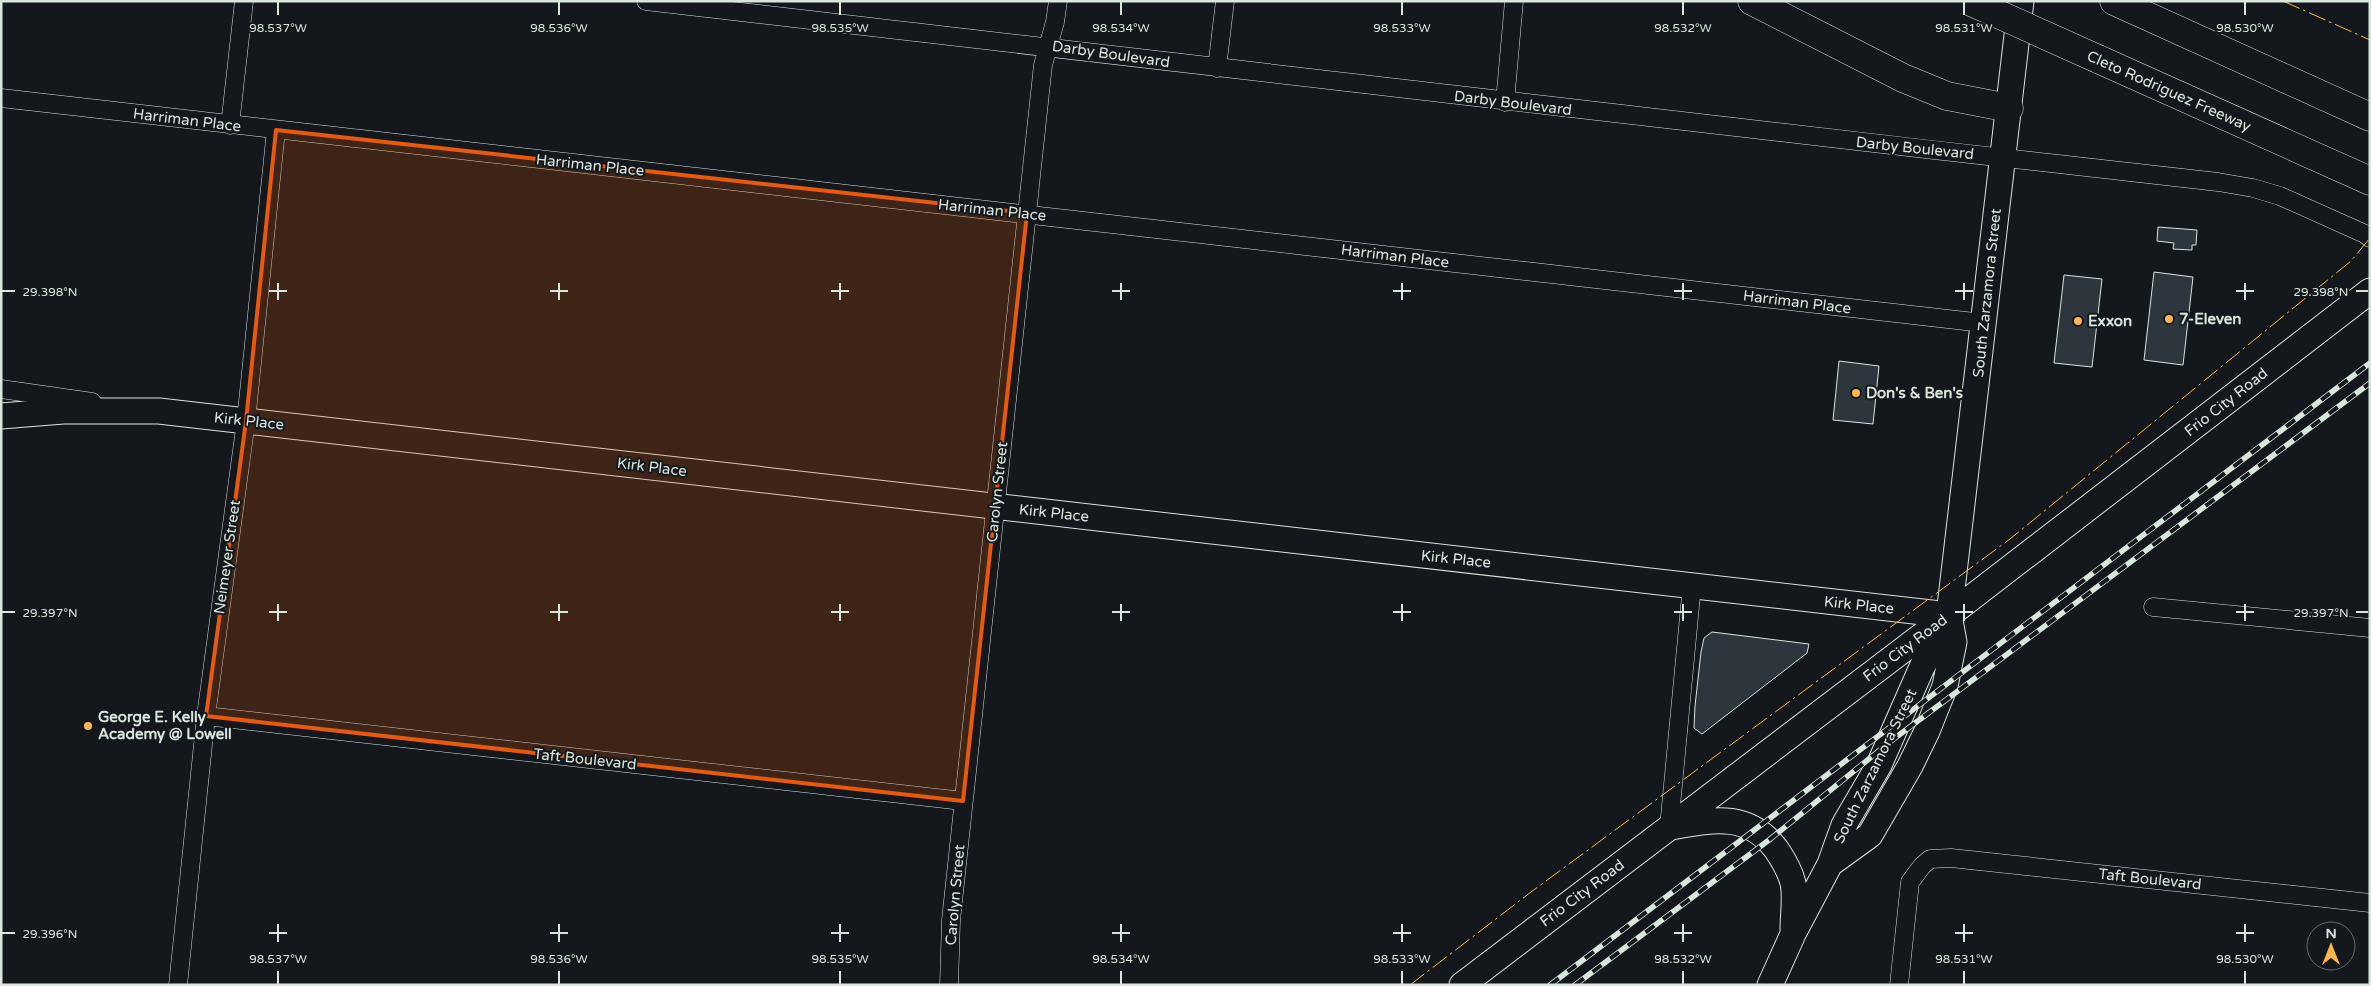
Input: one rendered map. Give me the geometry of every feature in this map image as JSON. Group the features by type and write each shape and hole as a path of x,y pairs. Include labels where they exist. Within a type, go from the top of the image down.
{"highway":[{"path":"1752,1 1828,40 1947,96 2008,108"},
{"name":"Cleto Rodriguez Freeway","path":"1969,1 2370,181"},
{"path":"2114,1 2370,117"}],"street":[{"path":"230,124 244,1"},
{"name":"Darby Boulevard","path":"646,1 713,5 1505,102 2218,182 2253,188 2280,196 2365,234 2370,238"},
{"name":"Carolyn Street","path":"949,985 950,920 1043,65 1055,22 1058,1"},
{"path":"1218,68 1225,1"},
{"path":"1505,102 1514,1"},
{"name":"South Zarzamora Street","path":"1770,985 1793,934 1830,864 1844,825 1879,765 1922,666 1949,615 2022,1"},
{"name":"Harriman Place","path":"1,98 1027,213 1983,324"},
{"name":"Neimeyer Street","path":"178,985 206,716 246,421 276,130"},
{"name":"Frio City Road","path":"1462,985 1949,615 2370,291"},
{"name":"Kirk Place","path":"1,389 159,411 1949,615"},
{"name":"Kirk Place","path":"1,416 63,411 159,411"},
{"path":"1692,585 1668,827 1703,821 1731,821 1757,829 1784,860 1794,884 1793,934"},
{"path":"2153,607 2370,628"},
{"name":"Taft Boulevard","path":"206,716 964,801"},
{"name":"Taft Boulevard","path":"1899,985 1910,882 1930,859 1951,858 2370,903"}],"highlighted area":[{"path":"276,130 1027,213 963,801 206,716 246,421"}],"building":[{"path":"2158,227 2197,230 2196,245 2192,245 2192,250 2173,249 2174,243 2157,241"},
{"name":"7-Eleven","path":"2154,272 2193,277 2183,365 2144,360"},
{"name":"Exxon","path":"2064,275 2102,279 2092,367 2054,363"},
{"name":"Don's & Ben's","path":"1839,361 1879,366 1873,424 1833,420"},
{"path":"1712,632 1809,644 1807,653 1702,734 1694,728 1695,706 1704,638"}],"railway":[{"path":"1550,985 2370,363"},
{"path":"1575,985 1769,840 1891,741 2370,383"}],"power":[{"path":"2283,1 2370,40"},
{"path":"1410,985 1531,892 2010,539 2351,261 2370,238"}],"place":[{"name":"7-Eleven","path":"2169,319"},
{"name":"Exxon","path":"2078,321"},
{"name":"Don's & Ben's","path":"1856,393"},
{"name":"George E. Kelly Academy @ Lowell","path":"88,726"}]}
